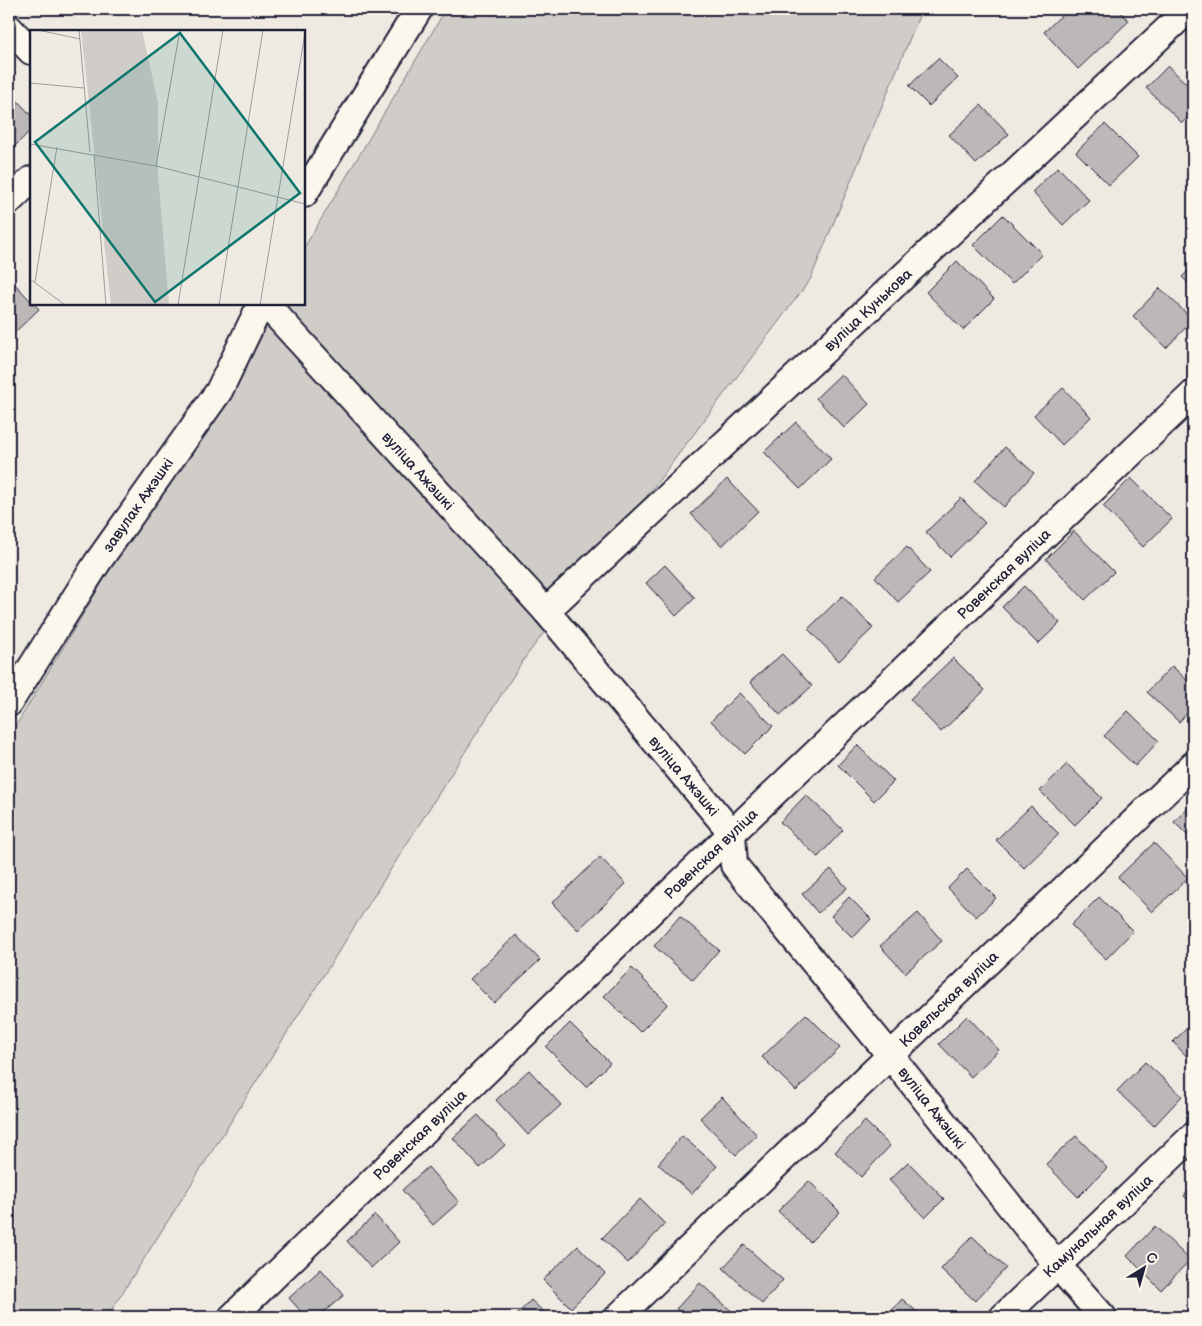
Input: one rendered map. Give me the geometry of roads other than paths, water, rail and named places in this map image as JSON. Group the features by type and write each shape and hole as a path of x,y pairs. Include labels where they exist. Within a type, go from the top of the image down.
{"street":[{"path":"305,192 419,9"},
{"name":"вуліца Кунькова","path":"546,611 1189,9"},
{"path":"9,28 30,50"},
{"path":"9,201 30,181"},
{"name":"завулак Ажэшкі","path":"9,703 97,562 219,391 261,305"},
{"name":"вуліца Ажэшкі","path":"267,305 546,611 732,833 734,865 890,1055 1057,1265 1103,1317"},
{"name":"Ровенская вуліца","path":"232,1317 732,833 1193,394"},
{"name":"Ковельская вуліца","path":"618,1317 1193,765"},
{"name":"Камунальная вуліца","path":"1003,1317 1193,1136"}]}
